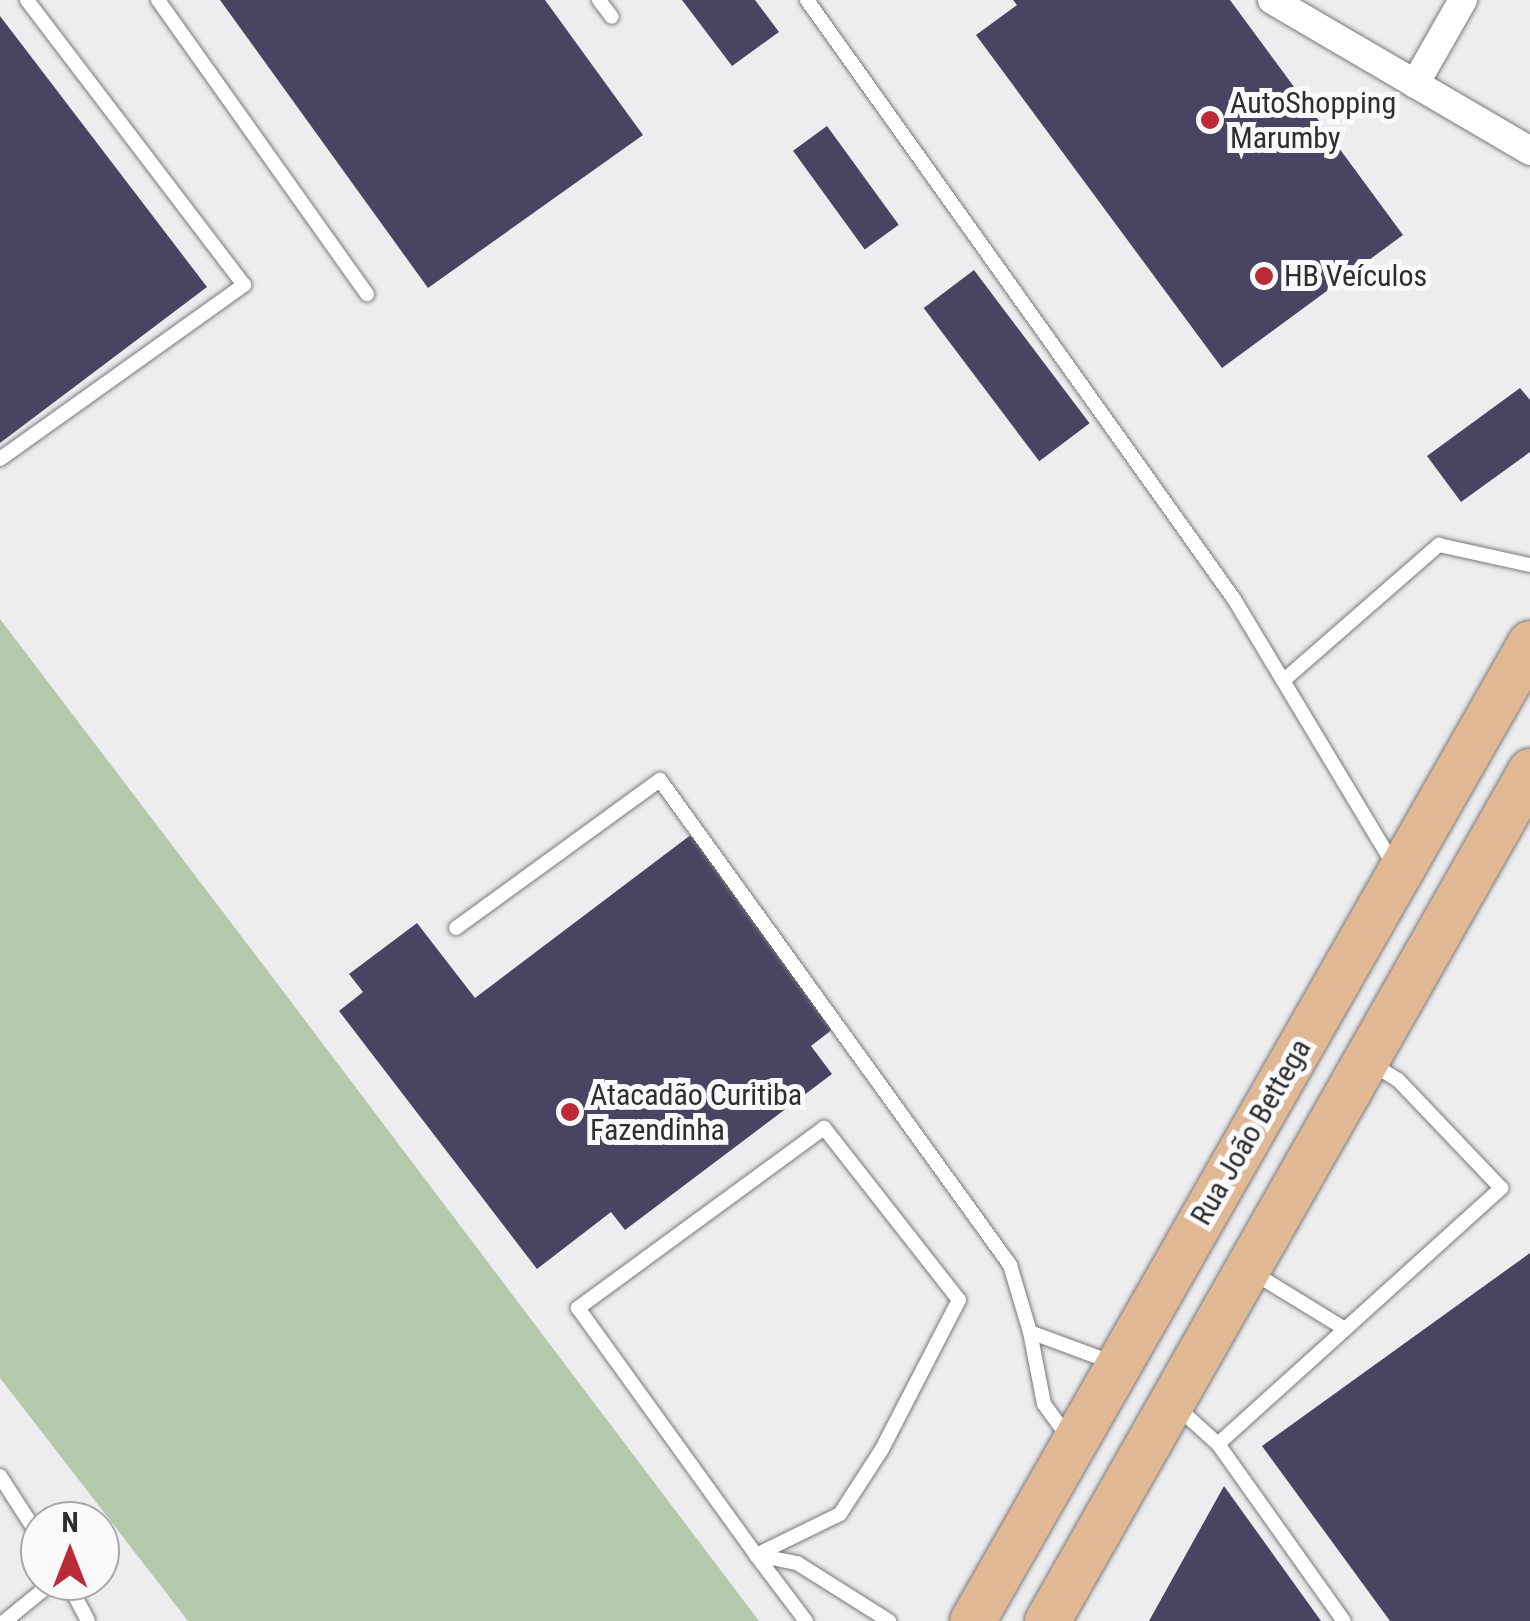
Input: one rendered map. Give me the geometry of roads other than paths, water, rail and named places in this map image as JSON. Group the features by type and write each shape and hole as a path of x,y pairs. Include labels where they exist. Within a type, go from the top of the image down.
{"main road":[{"name":"Rua João Bettega","path":"972,1621 1530,643"},
{"path":"1046,1621 1530,771"},
{"path":"1398,873 1451,910"}],"street":[{"path":"1272,0 1530,152"},
{"path":"1415,84 1462,0"}],"lane":[{"path":"0,460 244,284 27,0"},
{"path":"158,0 366,294"},
{"path":"599,0 612,17"},
{"path":"808,0 1234,600 1398,873"},
{"path":"1284,680 1439,545 1530,565"},
{"path":"456,928 660,780 1010,1265 1030,1332 1044,1404 1073,1444"},
{"path":"1218,1444 1501,1188 1398,1080 1366,1060"},
{"path":"756,1555 840,1514 882,1448 959,1300 824,1128 578,1308 756,1555 806,1621"},
{"path":"1246,1269 1277,1283 1345,1329"},
{"path":"1030,1332 1118,1365"},
{"path":"1170,1402 1218,1444 1344,1621"},
{"path":"0,1476 20,1507"},
{"path":"756,1555 797,1564 888,1621"},
{"path":"5,1621 30,1601"}],"place":[{"name":"AutoShopping Marumby","path":"1210,120"},
{"name":"HB Veículos","path":"1264,276"},
{"name":"Atacadão Curitiba Fazendinha","path":"570,1112"}]}
